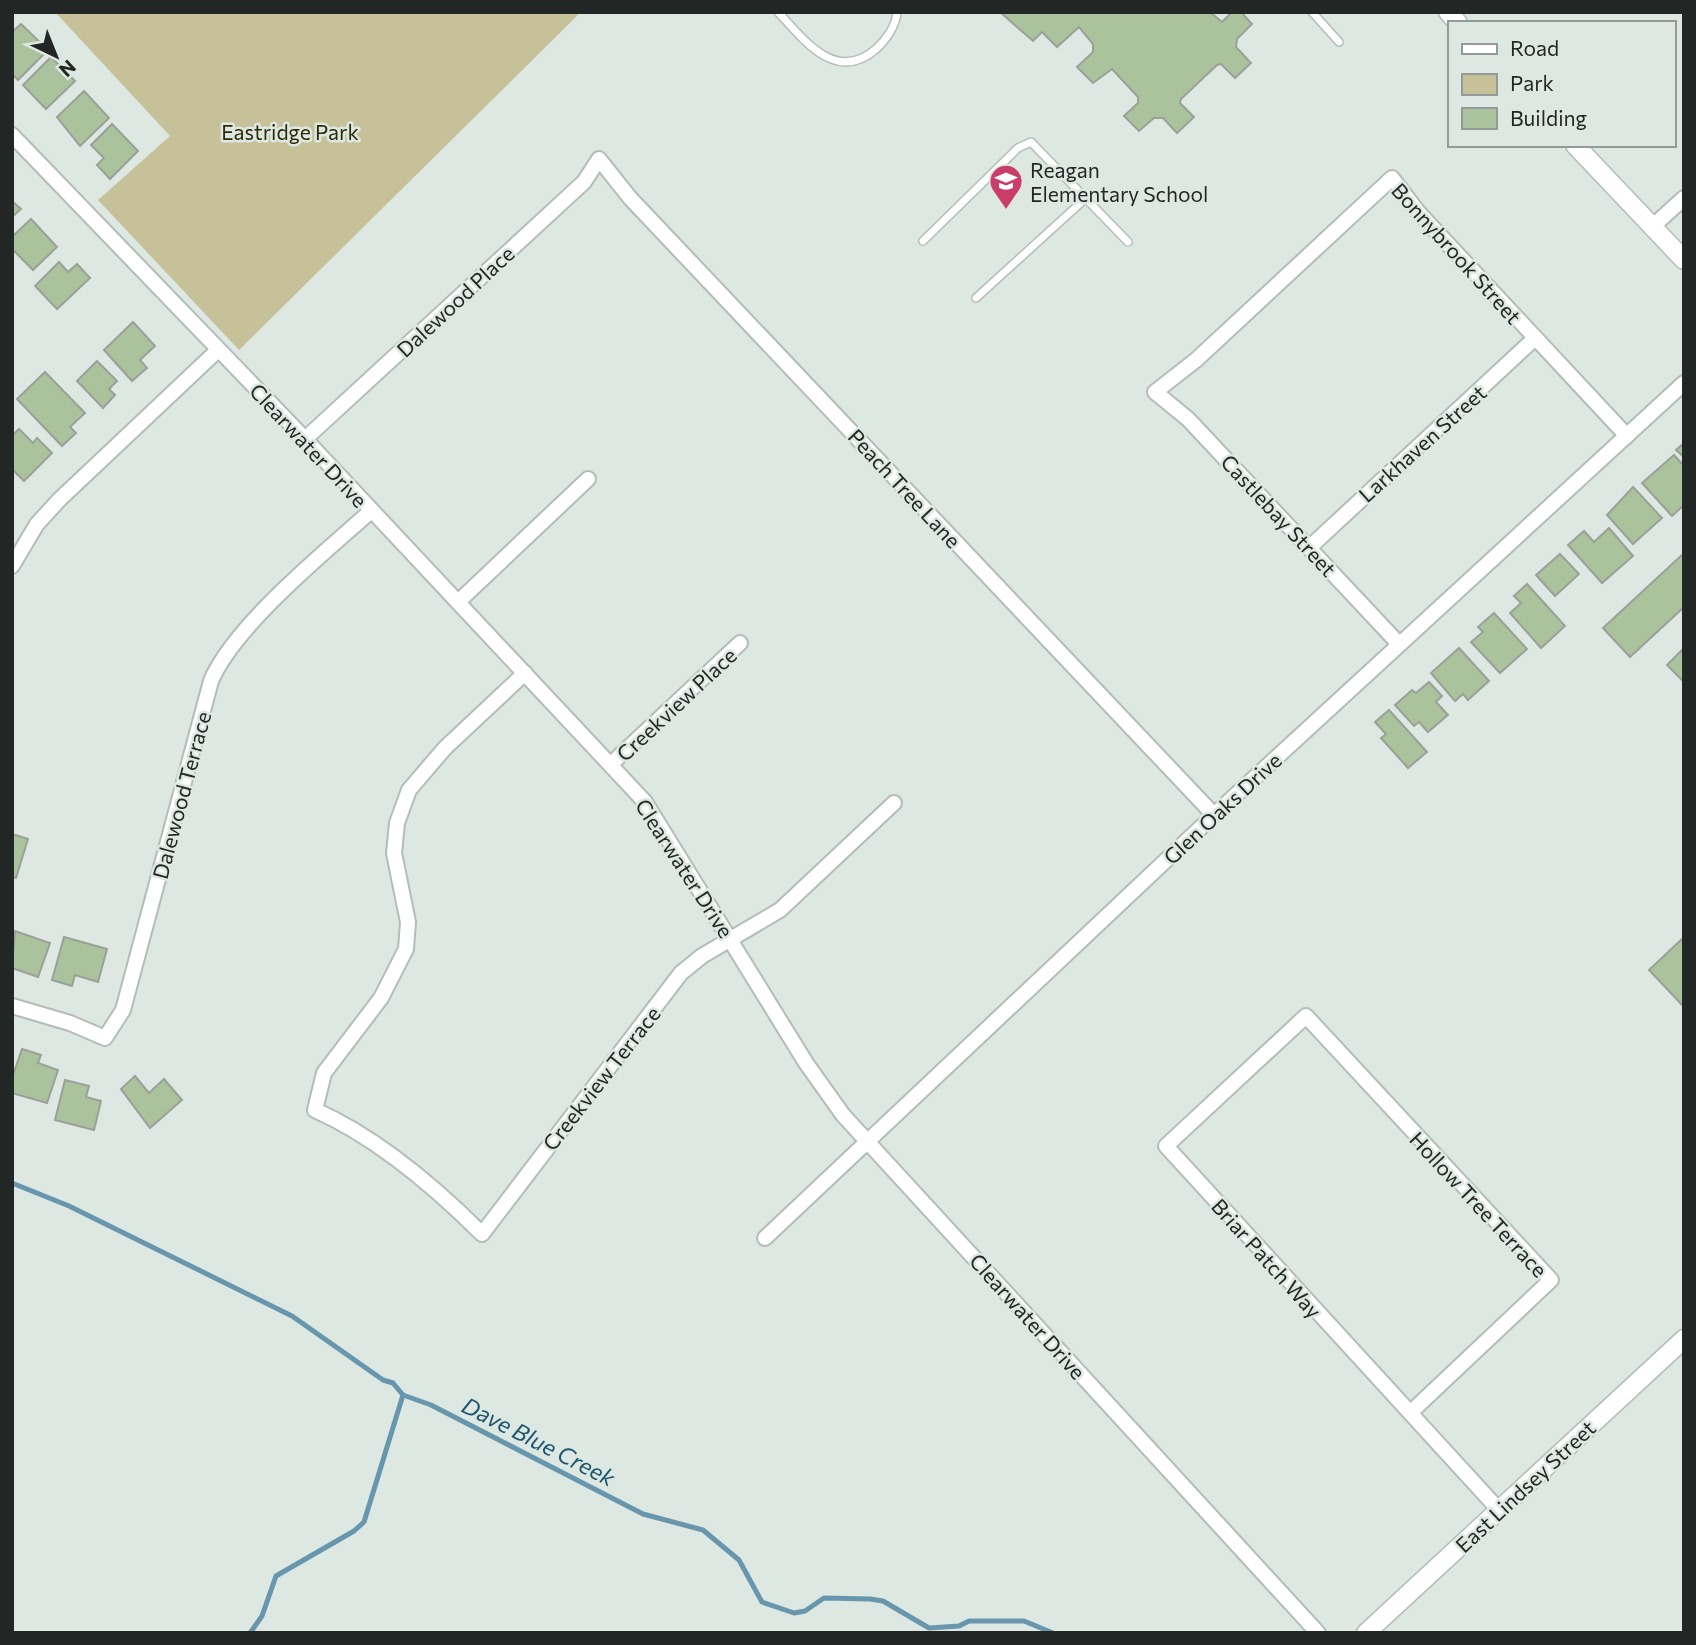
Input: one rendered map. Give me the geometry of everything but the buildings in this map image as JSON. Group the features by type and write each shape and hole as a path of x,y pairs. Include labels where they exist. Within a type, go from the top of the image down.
{"street":[{"name":"Clearwater Drive","path":"12,135 305,439 611,764 656,817 823,1090 1318,1633"},
{"path":"1577,147 1684,260"},
{"name":"Dalewood Place","path":"305,439 584,182 599,159"},
{"name":"Peach Tree Lane","path":"599,159 630,198 1214,815"},
{"name":"Bonnybrook Street","path":"1155,392 1196,360 1392,178 1418,212 1627,436"},
{"path":"1652,227 1684,198"},
{"name":"Larkhaven Street","path":"1310,547 1534,339"},
{"path":"12,566 26,540 52,508 218,349"},
{"name":"Glen Oaks Drive","path":"765,1238 1214,815 1684,383"},
{"name":"Castlebay Street","path":"1155,392 1188,419 1399,644"},
{"path":"458,603 588,479"},
{"name":"Dalewood Terrace","path":"12,1006 105,1038 123,1010 211,681 219,663 252,624 372,511"},
{"name":"Creekview Place","path":"611,764 740,643"},
{"name":"Creekview Terrace","path":"524,673 445,748 409,790 397,823 394,853 408,922 406,948 381,998 324,1073 315,1111 353,1127 454,1206 482,1234 681,973 702,956 787,904 894,803"},
{"name":"Briar Patch Way","path":"1306,1016 1166,1146 1499,1510"},
{"name":"Hollow Tree Terrace","path":"1306,1016 1551,1280 1410,1413"},
{"name":"East Lindsey Street","path":"1366,1633 1684,1339"}],"lane":[{"path":"778,12 814,50 839,63 863,59 873,52 891,31 897,12"},
{"path":"1312,12 1339,42"},
{"path":"923,240 1018,148 1031,142 1128,242"},
{"path":"976,298 1086,198"}],"green space":[{"name":"Eastridge Park","path":"55,12 581,12 239,350 98,200 170,136"}],"waterway":[{"name":"Dave Blue Creek","path":"12,1183 69,1206 292,1316 383,1380 393,1383 403,1395 431,1405 643,1514 703,1530 739,1560 762,1602 794,1613 805,1611 824,1598 870,1599 883,1601 929,1628 959,1626 969,1621 1024,1621 1053,1633"},
{"path":"250,1633 262,1616 276,1576 354,1531 364,1522 403,1395"}],"place":[{"name":"Reagan Elementary School","path":"1006,211"}]}
